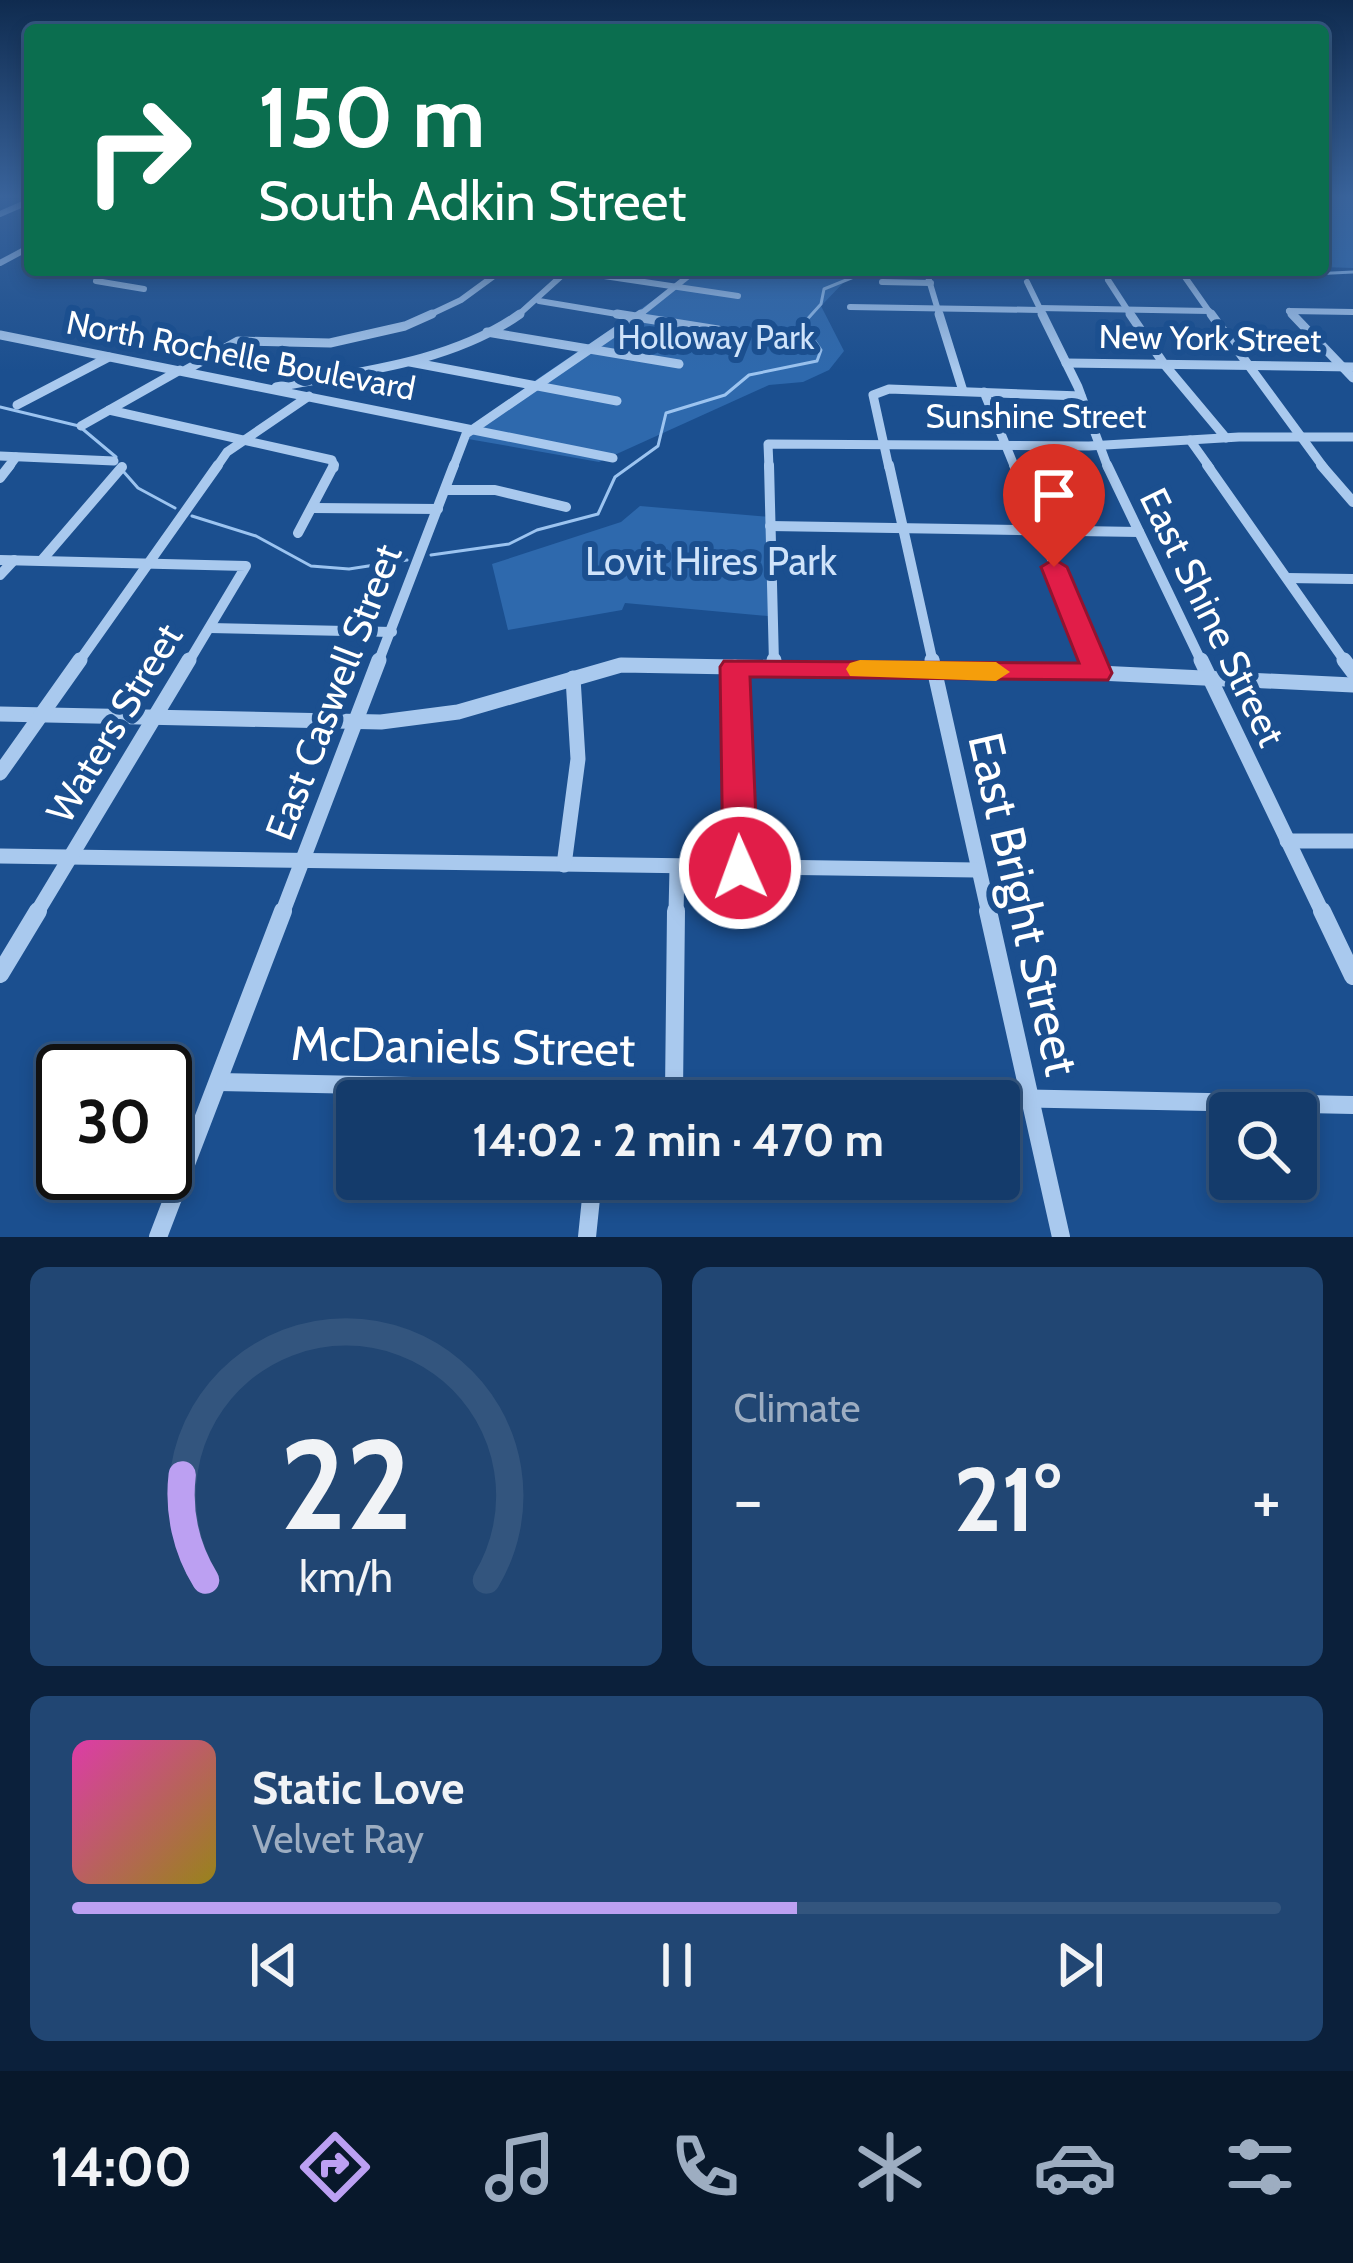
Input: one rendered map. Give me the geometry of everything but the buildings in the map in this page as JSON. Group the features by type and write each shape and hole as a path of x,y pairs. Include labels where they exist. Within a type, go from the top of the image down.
{"street":[{"path":"98,276 96,281 144,289"},
{"path":"81,426 238,340 330,343 405,326 461,299 494,276"},
{"path":"268,388 409,362 486,332 538,301 561,276"},
{"path":"606,276 738,296"},
{"path":"471,429 690,276"},
{"path":"928,276 963,391 1081,395"},
{"path":"1184,276 1297,437 1353,502"},
{"path":"1108,280 1164,364 1226,438"},
{"path":"882,282 931,283"},
{"name":"East Shine Street","path":"1027,283 1081,395 1098,446 1353,976"},
{"path":"538,301 718,330"},
{"path":"850,307 1209,311"},
{"path":"1353,312 1289,311 1347,366 1353,378"},
{"path":"486,332 679,364"},
{"name":"North Rochelle Boulevard","path":"0,335 614,458"},
{"path":"17,405 110,357"},
{"path":"409,362 616,401"},
{"name":"New York Street","path":"1066,363 1347,366"},
{"name":"East Bright Street","path":"963,391 889,389 873,395 1060,1237"},
{"path":"985,392 1098,673"},
{"path":"0,773 227,452 309,396"},
{"path":"109,410 335,463 298,533"},
{"name":"East Caswell Street","path":"158,1237 471,429"},
{"name":"Sunshine Street","path":"770,526 766,447 774,442 1098,446 1353,437"},
{"path":"1190,440 1353,672"},
{"path":"0,456 118,464 42,560"},
{"path":"0,478 16,457"},
{"path":"445,490 494,490 566,507"},
{"path":"313,508 438,509"},
{"path":"774,668 770,526 1139,532"},
{"path":"0,575 7,560 150,562"},
{"name":"Waters Street","path":"0,974 246,566 150,562"},
{"path":"1287,578 1353,579"},
{"path":"210,628 392,632"},
{"path":"0,714 358,722 458,712 622,665 1098,673 1353,685"},
{"path":"735,667 740,868"},
{"path":"564,865 578,759 573,678"},
{"path":"1287,841 1353,842"},
{"path":"0,856 976,870"},
{"path":"674,1080 677,867"},
{"name":"McDaniels Street","path":"219,1082 336,1086"},
{"name":"McDaniels Street","path":"1020,1099 1353,1105"},
{"path":"587,1237 590,1200"}],"green space":[{"path":"1329,256 1353,256 1353,268 1329,267"},
{"name":"Holloway Park","path":"689,276 855,276 821,306 844,351 829,370 803,382 769,385 599,462 468,439 527,386"},
{"name":"Lovit Hires Park","path":"640,506 770,517 768,616 625,603 622,610 508,630 492,564 621,522"}],"waterway":[{"path":"1329,273 1353,272"},
{"path":"431,555 509,544 537,530 598,514 615,477 658,446 666,413 725,395 749,375 817,361 821,350 803,324 821,304 824,289 856,276"},
{"path":"0,407 79,426 116,457"},
{"path":"123,471 138,488 175,508"},
{"path":"192,516 256,536 311,566 349,569 407,560"}],"slow traffic":[{"path":"860,669 996,672"}],"route":[{"path":"740,868 735,667 1098,673 1054,567"}]}
